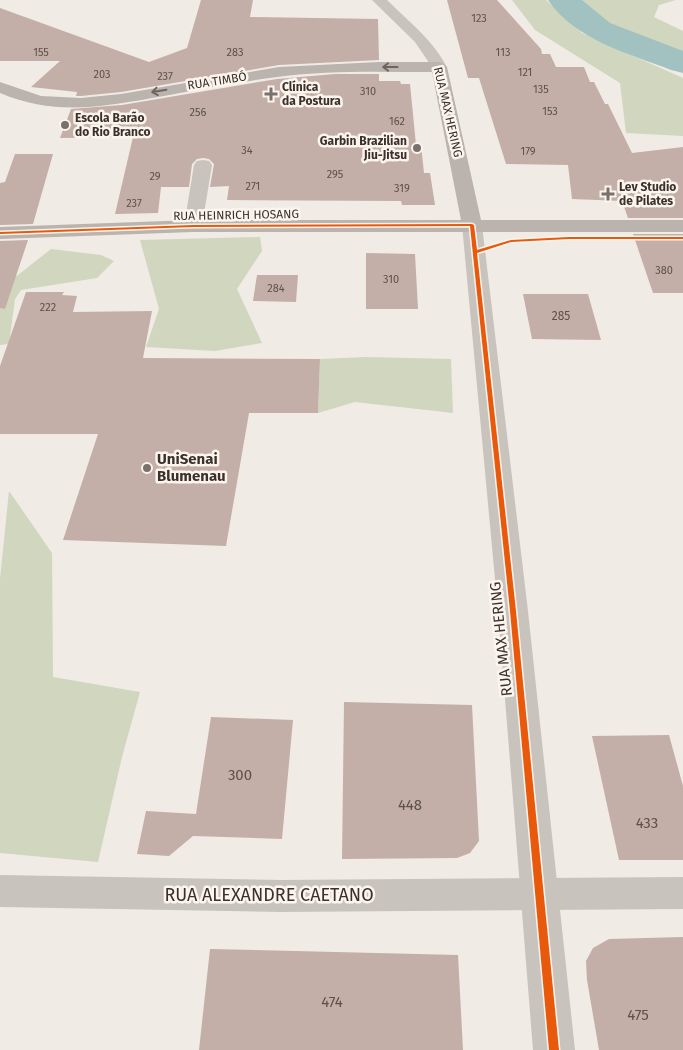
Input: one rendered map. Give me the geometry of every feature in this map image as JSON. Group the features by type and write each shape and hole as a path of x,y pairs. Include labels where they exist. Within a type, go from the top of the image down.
{"main road":[{"name":"RUA TIMBÓ","path":"0,87 20,97 51,103 106,102 216,81 282,72 350,68 439,67"},
{"name":"RUA MAX HERING","path":"439,67 472,225"},
{"path":"465,188 492,207 546,226"},
{"name":"RUA HEINRICH HOSANG","path":"0,233 193,226 683,226"}],"street":[{"name":"RUA MAX HERING","path":"379,0 424,42 439,67"},
{"path":"193,226 203,165"},
{"name":"RUA MAX HERING","path":"472,225 513,611 554,1050"},
{"name":"RUA ALEXANDRE CAETANO","path":"0,891 280,896 683,894"}],"green space":[{"path":"512,0 546,0 582,33 683,78 683,136 626,133 620,83 535,30"},
{"path":"577,0 676,0 659,5 654,17 683,31 683,56 621,33 586,13"},
{"path":"260,237 262,251 237,289 262,343 215,351 146,347 159,309 140,240"},
{"path":"51,249 101,255 114,261 97,278 21,290 15,299 9,344 0,345 0,285 18,275"},
{"path":"366,357 451,359 453,413 355,402 318,413 320,359"},
{"path":"9,491 52,553 53,677 140,692 122,757 98,862 0,853 0,579"}],"building":[{"path":"201,0 253,0 250,17 378,19 379,60 279,65 121,92 81,96 76,96 77,92 31,87 60,61 0,61 0,8 149,62 187,48"},
{"path":"447,0 497,0 541,49 542,54 550,54 556,67 584,67 590,82 594,82 605,104 608,104 632,153 683,147 683,218 628,218 622,201 572,199 568,165 506,164 479,78 468,78"},
{"path":"335,74 379,74 379,81 400,81 401,84 410,84 416,145 421,145 424,173 430,173 435,205 402,205 401,201 227,200 229,186 210,187 214,164 209,159 203,158 197,159 192,164 189,187 161,187 158,213 115,214 133,137 60,138 71,109 122,105 277,79"},
{"path":"15,154 53,154 33,224 0,225 0,183 5,182"},
{"path":"633,234 683,234 683,293 653,293"},
{"path":"28,240 5,309 0,308 0,241"},
{"path":"366,253 415,254 418,309 366,309"},
{"path":"257,275 298,275 296,302 253,301"},
{"path":"26,292 64,292 62,295 77,296 73,312 152,311 143,358 320,359 318,413 249,413 226,546 63,540 98,434 0,434 0,366"},
{"path":"523,294 588,294 601,340 532,339"},
{"path":"344,702 472,705 479,841 470,853 457,858 342,859"},
{"path":"211,717 293,720 282,839 193,836 169,856 137,854 146,811 196,814"},
{"path":"669,735 683,786 683,860 619,860 592,736"},
{"path":"683,937 683,1050 599,1050 587,980 586,961 593,948 609,939"},
{"path":"210,949 458,955 463,1050 199,1050"}],"waterway":[{"path":"563,0 599,30 683,63"}],"cycle path":[{"path":"0,233 193,226 472,225 513,611 554,1050"},
{"path":"476,252 511,241 569,238 683,238"}],"place":[{"name":"Clínica da Postura","path":"271,94"},
{"name":"Escola Barão do Rio Branco","path":"65,125"},
{"name":"Garbin Brazilian Jiu-Jitsu","path":"417,148"},
{"name":"Lev Studio de Pilates","path":"608,194"},
{"name":"UniSenai Blumenau","path":"147,468"}]}
